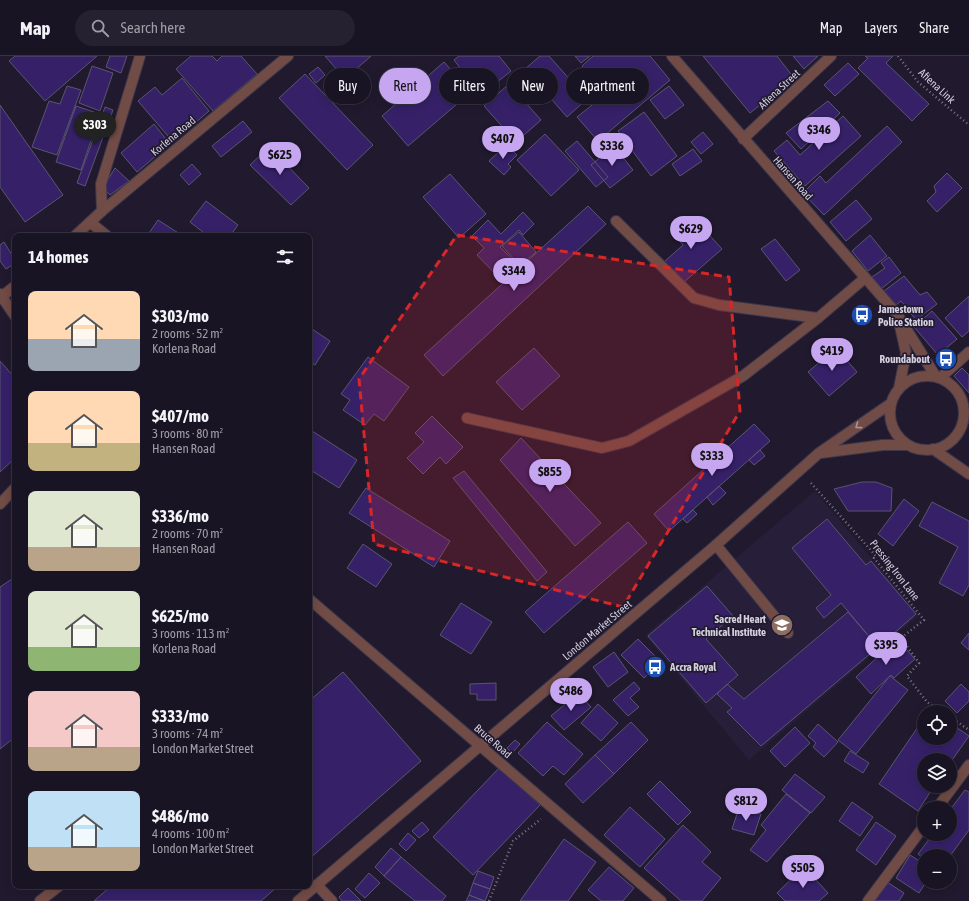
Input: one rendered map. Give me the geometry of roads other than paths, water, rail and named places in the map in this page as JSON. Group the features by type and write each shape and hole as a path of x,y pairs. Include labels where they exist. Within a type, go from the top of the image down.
{"street":[{"path":"102,211 101,184 140,56"},
{"name":"Korlena Road","path":"79,233 102,211 288,56"},
{"name":"Hansen Road","path":"672,56 897,314 938,377"},
{"name":"Afiena Street","path":"743,139 831,56"},
{"path":"616,221 694,298 719,306 818,318"},
{"path":"91,223 103,233"},
{"path":"467,418 602,448 629,441 743,376 818,318 865,278"},
{"path":"12,288 1,296 12,312"},
{"name":"Hansen Road","path":"897,314 906,353 899,388"},
{"path":"938,377 969,352"},
{"path":"819,453 883,445 908,445 916,448 933,449 946,444 956,435 966,412 960,397 952,386 938,377 922,376 910,380 899,388 890,404 890,420 897,434 908,445"},
{"name":"London Market Street","path":"298,901 716,545 819,453 890,404"},
{"path":"933,449 969,474"},
{"path":"0,504 12,491"},
{"path":"716,545 788,633"},
{"name":"Bruce Road","path":"312,602 661,901"},
{"path":"942,801 969,765"},
{"path":"868,901 917,835"},
{"path":"317,885 332,901"},
{"path":"40,901 55,889"}],"place":[{"name":"Jamestown Police Station","path":"862,315"},
{"name":"Roundabout","path":"946,359"},
{"name":"Sacred Heart Technical Institute","path":"782,625"},
{"name":"Accra Royal","path":"655,667"}]}
